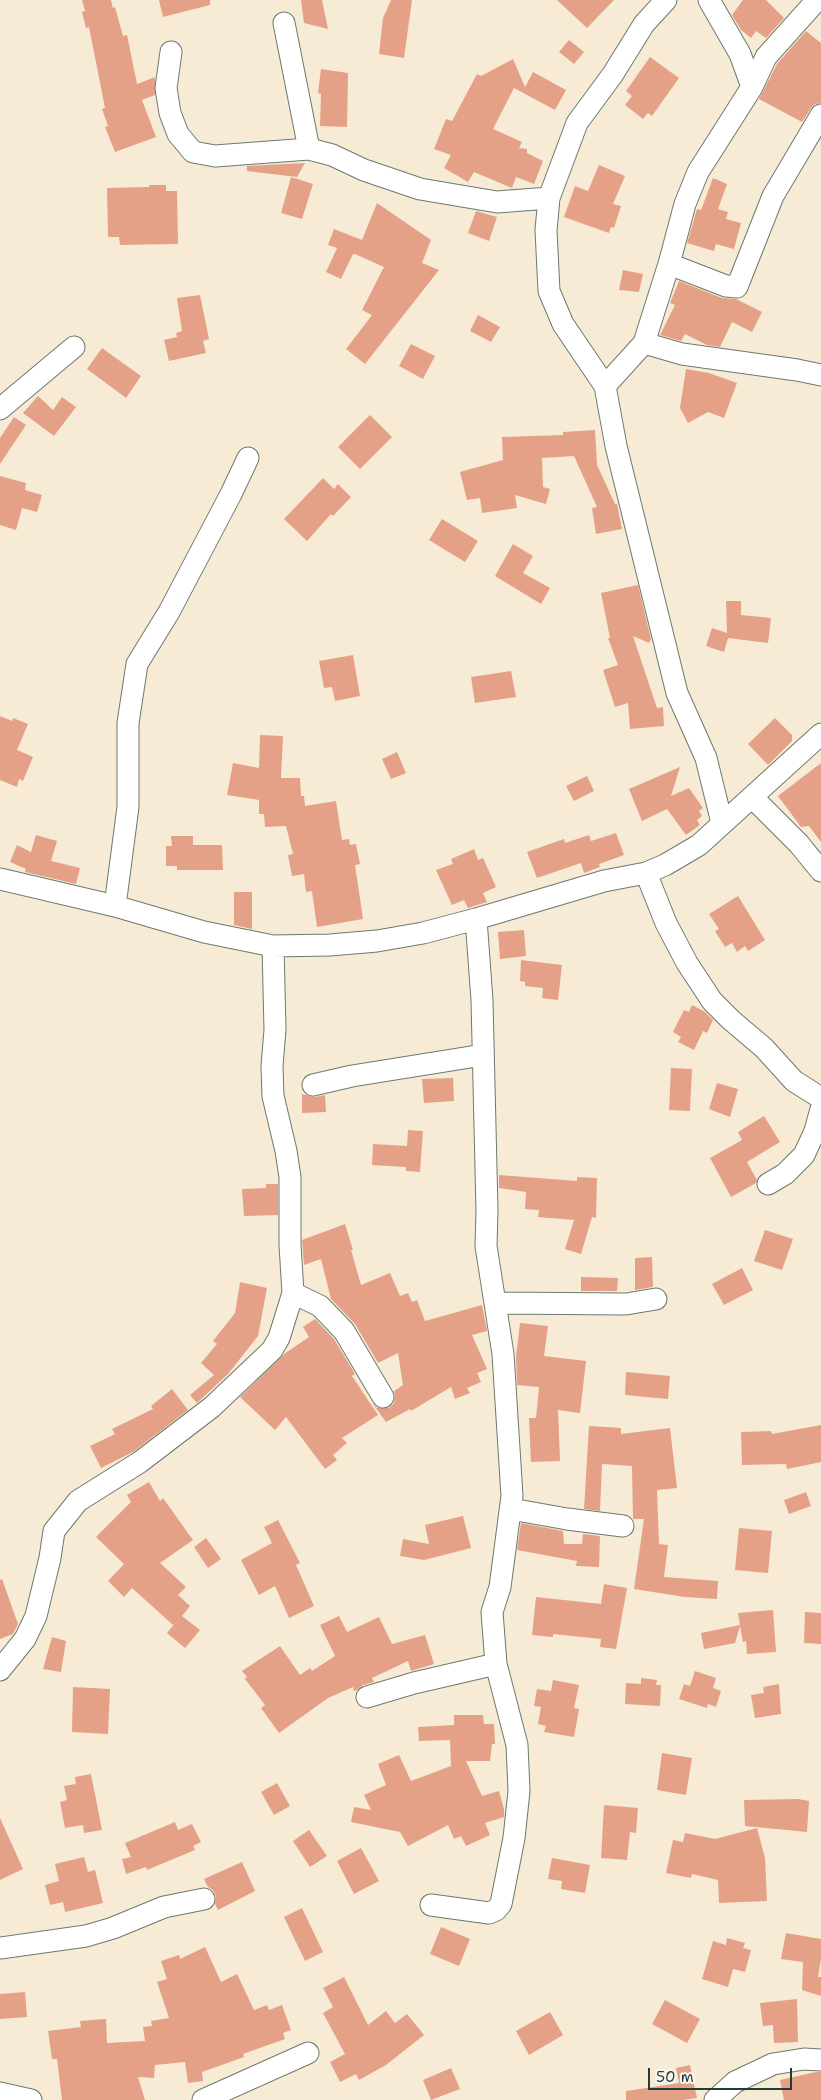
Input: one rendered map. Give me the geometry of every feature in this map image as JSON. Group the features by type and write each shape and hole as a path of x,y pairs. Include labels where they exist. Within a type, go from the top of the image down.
{"street":[{"path":"666,0 644,24 613,74 577,123 549,198 546,230 549,291 563,324 605,386 616,446 677,693 706,758 722,823"},
{"path":"709,0 740,54 752,87"},
{"path":"605,386 644,343 669,264 685,204 698,172 752,87 766,57 817,0"},
{"path":"284,23 309,149"},
{"path":"171,52 166,88 170,113 178,134 192,152 215,156 309,149 332,155 364,170 420,189 497,202 549,198"},
{"path":"669,264 726,286 737,287 773,196 821,115"},
{"path":"644,343 682,354 821,375"},
{"path":"0,409 74,347"},
{"path":"115,906 128,807 128,723 137,664 170,612 232,494 248,458"},
{"path":"0,879 115,906 204,932 273,946 330,945 377,941 423,933 596,883 646,873 681,857 699,846 821,734"},
{"path":"752,796 799,844 821,871"},
{"path":"646,873 666,923 687,963 712,1001 764,1048 794,1081 821,1098"},
{"path":"431,1905 489,1913 496,1910 501,1904 514,1838 519,1791 517,1744 496,1664 492,1612 500,1587 511,1509 504,1354 486,1246 483,1055 476,919"},
{"path":"0,1670 25,1639 36,1616 50,1558 54,1531 78,1501 140,1462 212,1407 272,1350 279,1338 293,1293 290,1245 290,1178 286,1151 273,1096 272,1066 276,1030 273,946"},
{"path":"313,1085 352,1076 483,1055"},
{"path":"768,1184 785,1174 804,1154 815,1130 821,1109"},
{"path":"293,1293 320,1306 344,1331 383,1397"},
{"path":"496,1303 626,1304 656,1299"},
{"path":"511,1509 567,1519 624,1526"},
{"path":"367,1697 414,1683 496,1664"},
{"path":"0,1948 86,1936 113,1928 164,1907 204,1899"},
{"path":"203,2100 308,2053"},
{"path":"715,2100 736,2082 773,2064 804,2059 821,2060"},
{"path":"0,2093 31,2100"}],"building":[{"path":"82,0 111,0 113,8 115,7 123,36 127,35 137,84 155,77 155,95 142,100 156,137 115,152 105,127 108,126 102,109 105,108 89,27 86,28 82,12 85,11"},
{"path":"159,0 210,0 210,5 163,17"},
{"path":"301,0 322,0 328,29 304,23"},
{"path":"391,0 412,0 404,58 379,54 383,18"},
{"path":"557,0 614,0 587,28"},
{"path":"743,0 766,0 784,18 766,38 756,31 751,38 741,30 732,15"},
{"path":"806,31 821,43 821,103 815,104 811,108 802,122 759,99 777,64"},
{"path":"569,40 584,52 574,64 559,52"},
{"path":"650,57 679,78 652,116 648,113 643,119 625,105 632,96 626,91"},
{"path":"513,59 525,87 533,72 566,90 555,110 514,88 493,129 522,142 519,148 527,149 527,153 543,161 534,184 516,177 512,188 474,172 468,182 444,168 451,155 434,149 446,119 452,121 477,74 481,76"},
{"path":"321,69 348,73 347,127 320,126 321,94 318,93"},
{"path":"305,163 297,177 247,171 247,166"},
{"path":"599,165 625,176 613,204 621,206 614,228 611,227 609,233 564,217 575,186 588,191"},
{"path":"291,177 313,184 302,219 281,213"},
{"path":"713,178 727,184 718,209 728,212 726,219 741,223 734,249 716,244 714,251 687,243 697,209 701,210"},
{"path":"149,185 166,185 166,191 177,191 178,244 120,245 119,237 108,237 107,188 149,187"},
{"path":"377,203 431,240 422,263 439,270 365,364 346,349 372,315 362,310 384,267 353,254 341,279 326,272 337,248 328,245 334,229 362,240"},
{"path":"476,211 497,217 489,241 468,233"},
{"path":"623,270 643,274 639,292 619,290"},
{"path":"679,281 722,298 736,299 762,312 752,332 732,322 720,347 707,345 685,334 681,341 660,335 675,305 670,303"},
{"path":"200,295 209,339 203,341 206,353 169,361 164,340 177,337 176,333 182,331 177,298"},
{"path":"478,315 500,327 491,342 470,331"},
{"path":"411,344 435,356 423,379 399,366"},
{"path":"102,348 141,376 126,398 87,369"},
{"path":"686,369 709,373 737,383 724,418 708,412 688,423 680,408"},
{"path":"38,396 53,410 62,397 76,407 54,436 23,413"},
{"path":"370,415 392,437 360,469 338,447"},
{"path":"14,417 26,425 0,464 0,438"},
{"path":"595,430 597,465 615,504 617,504 622,529 596,534 592,508 597,507 574,456 542,458 543,487 550,489 546,504 515,495 517,508 482,513 480,498 467,500 460,472 503,460 502,437 563,435 563,432"},
{"path":"0,476 26,483 25,490 42,495 37,512 22,508 16,530 0,525"},
{"path":"323,478 334,489 338,484 351,497 333,516 331,514 307,541 284,519"},
{"path":"442,519 478,541 465,562 429,540"},
{"path":"513,544 533,556 523,573 550,588 541,604 495,576"},
{"path":"638,585 651,639 649,643 633,636 657,708 663,707 664,726 630,729 628,703 615,707 603,670 618,665 608,638 610,638 601,593"},
{"path":"726,601 741,601 741,615 771,618 768,643 728,638 724,652 706,646 712,628 727,633"},
{"path":"353,655 360,696 335,701 332,687 324,688 319,661"},
{"path":"511,671 516,697 475,703 471,677"},
{"path":"0,716 12,721 13,718 28,724 17,750 33,757 23,781 19,779 17,787 0,780"},
{"path":"775,718 792,735 792,741 768,765 748,744"},
{"path":"260,735 283,736 281,778 300,778 301,796 304,796 305,806 336,801 342,840 349,839 350,845 356,844 360,864 355,865 363,919 317,927 312,891 306,892 304,874 292,876 288,855 293,854 286,826 265,827 264,814 259,814 259,800 227,795 233,763 259,768"},
{"path":"397,752 406,773 391,779 382,759"},
{"path":"821,763 821,842 809,826 801,827 778,796"},
{"path":"680,767 671,796 689,788 703,808 699,811 702,816 697,820 700,825 686,835 667,809 642,821 629,789"},
{"path":"587,776 594,791 574,801 566,786"},
{"path":"616,833 624,855 599,864 600,867 584,873 581,863 537,878 527,852 564,839 565,843 589,835 591,841"},
{"path":"36,835 57,841 51,861 80,868 76,884 25,872 26,869 10,862 17,845 31,852"},
{"path":"171,836 193,836 193,845 222,845 223,870 177,870 177,866 166,866 166,846 172,846"},
{"path":"474,849 478,860 483,858 496,887 483,893 487,902 468,908 464,900 452,905 436,870 453,864 451,859"},
{"path":"234,892 252,892 252,929 234,925"},
{"path":"738,896 765,940 748,951 745,946 737,952 732,943 725,947 715,931 719,929 709,914"},
{"path":"524,930 526,956 500,959 498,932"},
{"path":"521,960 562,965 558,1000 542,998 543,988 525,986 525,982 520,981"},
{"path":"692,1005 705,1012 713,1020 707,1033 703,1031 694,1050 678,1042 681,1037 673,1032 684,1010 689,1012"},
{"path":"671,1068 692,1069 690,1111 669,1110"},
{"path":"453,1078 454,1101 424,1103 422,1079"},
{"path":"717,1083 738,1089 730,1117 709,1109"},
{"path":"302,1094 315,1097 325,1095 326,1112 302,1113"},
{"path":"764,1116 780,1142 747,1162 757,1180 756,1183 731,1197 710,1158 742,1140 738,1132"},
{"path":"408,1130 423,1131 420,1172 406,1171 406,1167 372,1165 373,1144 407,1146"},
{"path":"499,1175 577,1181 577,1177 597,1178 596,1218 592,1217 581,1254 565,1249 574,1220 538,1217 539,1210 525,1209 526,1192 499,1188"},
{"path":"266,1184 278,1184 278,1215 244,1216 242,1189 266,1188"},
{"path":"345,1224 361,1285 390,1273 400,1296 408,1293 412,1302 417,1300 425,1321 482,1305 487,1331 472,1335 487,1369 477,1373 481,1382 467,1388 470,1393 455,1399 451,1387 411,1411 410,1409 386,1422 372,1403 377,1408 389,1408 394,1403 394,1391 403,1385 398,1353 378,1363 355,1324 331,1299 321,1259 304,1265 302,1240"},
{"path":"765,1230 793,1239 782,1270 754,1261"},
{"path":"652,1257 653,1287 635,1290 635,1258"},
{"path":"742,1268 753,1290 724,1305 712,1284"},
{"path":"581,1277 618,1278 617,1291 581,1291"},
{"path":"240,1282 267,1288 258,1336 228,1374 197,1403 190,1395 214,1375 201,1363 217,1344 213,1341 235,1313"},
{"path":"315,1319 334,1339 355,1374 352,1376 378,1415 342,1438 347,1443 333,1455 337,1460 325,1469 286,1417 275,1430 240,1397 284,1354 309,1337 303,1327"},
{"path":"520,1323 548,1326 544,1356 586,1361 580,1413 558,1410 560,1461 531,1462 529,1418 536,1418 539,1387 517,1385 516,1357"},
{"path":"626,1372 670,1376 668,1399 625,1395"},
{"path":"172,1389 188,1410 133,1452 101,1468 90,1446 115,1434 112,1429 153,1409 151,1406"},
{"path":"821,1425 821,1462 787,1469 786,1464 742,1465 741,1432 771,1431 772,1434"},
{"path":"589,1426 621,1428 621,1434 670,1428 677,1488 657,1490 659,1544 668,1545 664,1577 718,1581 717,1599 685,1597 634,1589 644,1519 633,1519 632,1466 602,1464 600,1511 584,1509"},
{"path":"149,1482 160,1501 163,1498 193,1540 160,1563 186,1587 178,1595 190,1606 182,1616 200,1630 185,1648 167,1633 176,1622 173,1625 132,1588 124,1597 108,1581 124,1564 96,1537 131,1502 127,1495"},
{"path":"806,1492 811,1506 789,1514 784,1500"},
{"path":"463,1516 471,1548 424,1560 400,1556 403,1539 429,1544 425,1525"},
{"path":"278,1520 300,1563 296,1565 314,1606 289,1618 275,1586 259,1595 241,1560 272,1543 264,1527"},
{"path":"521,1523 563,1531 564,1544 582,1544 583,1534 600,1536 599,1567 576,1566 577,1561 517,1550"},
{"path":"739,1528 772,1531 768,1573 735,1570"},
{"path":"206,1538 221,1559 208,1568 194,1547"},
{"path":"2,1579 18,1624 13,1634 0,1639 0,1580"},
{"path":"604,1584 627,1588 616,1649 600,1647 601,1639 553,1634 553,1637 532,1635 536,1597 601,1604"},
{"path":"773,1610 776,1652 747,1654 746,1641 743,1642 740,1626 735,1643 704,1649 701,1633 740,1625 738,1613"},
{"path":"805,1612 821,1613 821,1644 804,1643"},
{"path":"339,1616 347,1632 379,1617 392,1644 425,1635 434,1664 411,1671 408,1661 372,1678 374,1682 363,1685 357,1690 354,1691 353,1687 328,1698 279,1733 261,1708 265,1705 245,1679 247,1677 242,1671 280,1646 300,1675 310,1668 312,1671 335,1656 320,1625"},
{"path":"52,1637 66,1641 61,1672 43,1669"},
{"path":"695,1671 716,1678 713,1688 721,1691 716,1707 708,1704 707,1708 679,1699 684,1684 690,1686"},
{"path":"641,1678 657,1680 656,1685 661,1685 660,1706 625,1704 626,1683 641,1684"},
{"path":"553,1680 579,1685 574,1708 579,1709 574,1737 544,1732 546,1726 538,1724 541,1707 534,1706 537,1689 551,1691"},
{"path":"779,1684 781,1714 755,1718 751,1695 764,1693 763,1687"},
{"path":"73,1687 110,1689 108,1734 72,1732"},
{"path":"454,1715 483,1715 484,1724 494,1724 495,1744 492,1744 490,1761 466,1761 482,1796 499,1791 504,1809 504,1817 485,1823 490,1835 466,1846 461,1836 454,1839 448,1825 408,1846 400,1832 351,1822 354,1807 371,1810 364,1795 386,1785 378,1764 399,1755 411,1781 451,1766 450,1740 419,1741 418,1727 454,1725"},
{"path":"662,1753 692,1758 686,1795 657,1790"},
{"path":"91,1774 102,1830 84,1833 83,1825 65,1828 60,1802 67,1800 64,1786 76,1784 75,1777"},
{"path":"277,1783 290,1806 274,1815 261,1792"},
{"path":"798,1799 809,1801 807,1832 745,1826 744,1800"},
{"path":"604,1805 638,1808 636,1833 630,1832 627,1860 601,1858"},
{"path":"0,1818 23,1869 0,1880"},
{"path":"175,1822 178,1830 192,1824 201,1842 193,1846 195,1850 147,1870 146,1867 126,1874 122,1859 131,1857 125,1843"},
{"path":"757,1828 765,1858 767,1901 719,1903 718,1880 692,1874 691,1878 666,1873 673,1840 683,1842 685,1833 715,1839"},
{"path":"309,1830 327,1856 310,1867 293,1841"},
{"path":"361,1848 379,1881 354,1894 337,1861"},
{"path":"84,1857 88,1872 95,1870 103,1903 65,1912 63,1902 50,1905 45,1885 59,1881 55,1864"},
{"path":"552,1858 590,1865 585,1893 561,1889 562,1881 548,1879"},
{"path":"242,1862 255,1891 218,1910 215,1904 216,1896 204,1879"},
{"path":"302,1908 323,1952 305,1961 284,1917"},
{"path":"441,1927 470,1939 459,1966 430,1954"},
{"path":"786,1933 821,1939 821,1959 818,1977 821,1977 821,1996 802,1990 803,1962 781,1959"},
{"path":"727,1938 745,1943 743,1948 751,1950 745,1972 733,1969 728,1987 702,1979 713,1941 726,1945"},
{"path":"205,1947 221,1982 237,1974 254,2010 267,2005 269,2010 282,2005 291,2030 283,2033 285,2039 243,2054 244,2057 202,2072 203,2081 188,2083 185,2062 155,2065 154,2078 138,2077 145,2100 62,2100 57,2059 52,2059 48,2031 81,2027 80,2021 106,2019 107,2043 145,2041 143,2027 152,2026 151,2021 169,2018 157,1982 167,1979 161,1961 179,1955 180,1959"},
{"path":"344,1977 368,2025 386,2011 395,2023 407,2014 424,2035 386,2065 359,2080 356,2074 340,2082 330,2062 345,2054 323,2013 333,2007 323,1988"},
{"path":"25,1992 27,2017 0,2019 0,1994"},
{"path":"797,1999 798,2042 774,2043 773,2025 763,2026 760,2003"},
{"path":"665,2000 700,2019 687,2043 652,2024"},
{"path":"550,2012 563,2035 529,2055 516,2031"},
{"path":"690,2065 697,2098 682,2100 626,2100 626,2091 679,2083 676,2068"},
{"path":"451,2068 460,2089 431,2100 423,2080"},
{"path":"821,2072 821,2100 784,2100 780,2080"}]}
